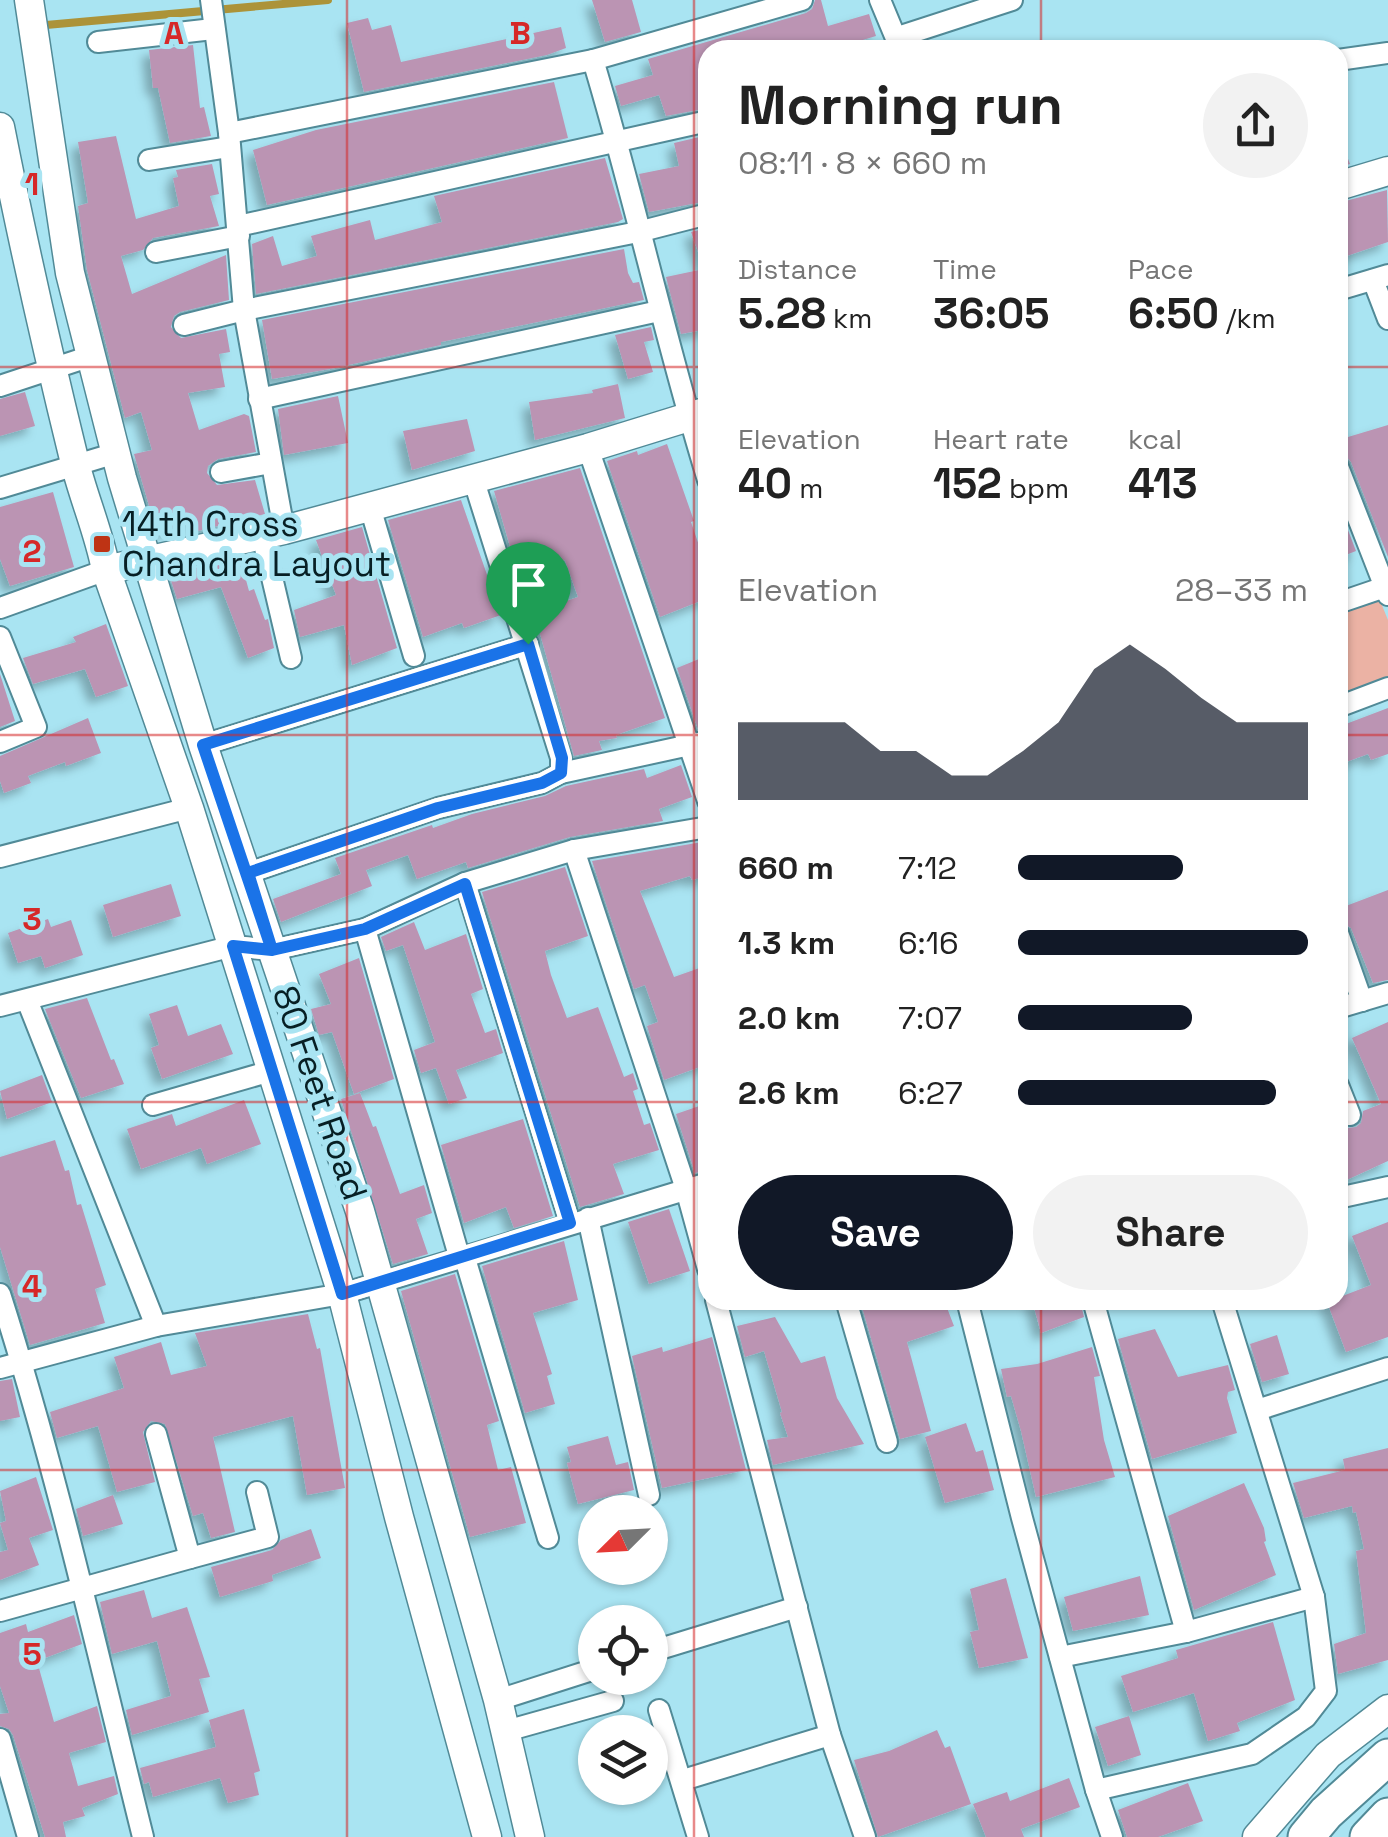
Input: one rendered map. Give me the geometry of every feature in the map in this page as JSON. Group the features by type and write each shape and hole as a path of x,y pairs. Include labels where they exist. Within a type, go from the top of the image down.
{"highway":[{"path":"1306,1837 1326,1813 1388,1757"},
{"path":"1368,1837 1388,1816"}],"main road":[{"name":"80 Feet Road","path":"29,0 70,273 116,452 203,745 360,1211 498,1700 530,1837"},
{"name":"80 Feet Road","path":"0,127 31,284 76,465 102,544 106,570 189,808 342,1294 398,1517 487,1837"},
{"path":"1348,183 1388,171"},
{"path":"106,570 273,533 588,448 698,414"},
{"path":"1256,1837 1328,1755 1388,1709"}],"street":[{"path":"150,160 593,60 802,0"},
{"path":"880,0 898,40"},
{"path":"907,40 1012,0"},
{"path":"98,42 212,12 229,140 244,310 272,463 273,533 291,658"},
{"path":"1348,59 1388,53"},
{"path":"593,60 618,142 659,311 698,414"},
{"path":"156,252 698,123"},
{"path":"184,325 698,217"},
{"path":"1348,287 1380,278 1388,319"},
{"path":"259,398 659,311"},
{"path":"0,386 91,356"},
{"path":"248,873 438,808 542,783 561,773 698,743 588,448"},
{"path":"0,488 116,452"},
{"path":"221,472 272,463"},
{"path":"473,478 528,644 562,758 561,773"},
{"path":"1348,492 1387,590 1348,600"},
{"path":"370,507 414,656"},
{"path":"0,608 106,570"},
{"path":"0,636 36,727 0,742"},
{"path":"203,745 528,644"},
{"path":"1348,703 1388,688"},
{"path":"0,857 189,808"},
{"path":"0,1006 233,946 272,950 365,929 465,884 574,850 698,830"},
{"path":"574,850 698,1232"},
{"path":"465,884 580,1221 649,1495"},
{"path":"365,929 548,1538"},
{"path":"1348,962 1362,1002"},
{"path":"1348,1006 1388,993"},
{"path":"27,1000 156,1326"},
{"path":"153,1105 271,1071"},
{"path":"1348,1110 1350,1115"},
{"path":"0,1368 156,1326 342,1294 698,1186"},
{"path":"1348,1196 1388,1186"},
{"path":"0,1294 82,1591 143,1837"},
{"path":"719,1310 830,1736 865,1837"},
{"path":"849,1310 887,1442"},
{"path":"970,1310 1060,1657 1112,1837"},
{"path":"1096,1310 1186,1632"},
{"path":"1096,1790 1252,1754 1306,1718 1326,1691 1314,1597 1225,1310"},
{"path":"1257,1410 1388,1368"},
{"path":"156,1434 190,1558"},
{"path":"0,1611 268,1537 257,1492"},
{"path":"1060,1657 1186,1632 1314,1597"},
{"path":"668,1646 797,1607"},
{"path":"498,1700 578,1675"},
{"path":"506,1732 614,1701"},
{"path":"659,1710 698,1837"},
{"path":"683,1780 830,1736"},
{"path":"0,1739 28,1837"}],"shaded area":[{"path":"1379,598 1388,620 1388,678 1348,693 1348,609"}],"building":[{"path":"592,0 632,0 641,32 605,42"},
{"path":"815,0 821,0 828,26 869,14 876,36 863,40 713,40 806,13"},
{"path":"368,18 372,30 391,25 401,62 561,27 566,48 364,92 347,23"},
{"path":"698,44 698,110 666,116 659,95 621,106 615,86 653,75 648,59"},
{"path":"193,45 200,108 204,107 211,136 170,143 158,88 153,88 149,50"},
{"path":"554,82 568,138 267,205 253,150 316,130"},
{"path":"116,136 136,219 179,206 173,178 178,177 176,170 212,164 219,194 210,196 219,226 153,238 143,250 121,256 132,294 226,255 229,300 180,312 174,316 171,327 181,338 226,329 230,352 219,354 225,387 188,393 199,430 244,414 249,416 256,452 218,459 208,466 207,473 217,485 255,480 265,514 194,532 191,521 157,533 134,454 152,450 141,412 125,418 87,270 78,206 88,203 78,142"},
{"path":"698,137 698,203 649,212 639,174 679,166 674,143"},
{"path":"605,158 623,219 618,222 256,294 252,244 273,236 282,266 317,256 311,236 370,220 375,240 442,222 434,196"},
{"path":"1387,190 1388,242 1348,256 1348,200"},
{"path":"698,230 698,252 691,232"},
{"path":"624,249 628,273 633,283 639,282 644,300 272,379 262,320"},
{"path":"698,270 698,331 681,334 666,277"},
{"path":"651,327 654,340 644,342 653,372 628,379 615,335"},
{"path":"618,384 625,418 535,440 529,402 593,393 592,390"},
{"path":"25,392 35,426 0,436 0,399"},
{"path":"338,396 348,443 284,455 278,409"},
{"path":"467,419 475,451 412,470 403,431"},
{"path":"1388,425 1388,557 1348,458 1348,437"},
{"path":"667,444 698,543 698,602 660,617 607,461 637,451 638,455"},
{"path":"580,468 665,718 616,735 617,738 599,741 602,750 574,756 534,612 578,597 565,560 519,578 494,491"},
{"path":"53,492 74,567 10,586 0,559 0,507"},
{"path":"461,500 501,615 423,637 388,520"},
{"path":"362,527 397,648 352,665 344,625 300,637 294,610 336,595 316,540"},
{"path":"1348,530 1356,551 1348,554"},
{"path":"240,558 249,591 254,589 265,620 268,619 274,648 248,658 221,587 177,599 169,574"},
{"path":"106,624 128,686 96,697 85,669 33,684 23,658 76,642 73,637"},
{"path":"698,659 698,729 677,668"},
{"path":"0,674 15,721 0,727"},
{"path":"1388,708 1388,754 1371,760 1368,754 1348,761 1348,723"},
{"path":"88,718 101,753 28,776 31,783 4,793 0,756"},
{"path":"681,765 692,797 659,809 663,821 570,837 468,868 466,862 417,879 408,855 366,870 372,886 281,922 273,899 341,874 335,858 432,825 433,828 545,796 566,786 644,769 647,778"},
{"path":"698,843 698,878 692,880 690,876 640,891 674,977 698,969 698,1068 664,1080 647,1026 658,1022 645,985 634,989 592,861"},
{"path":"565,867 588,936 545,951 551,975 567,1018 598,1007 624,1077 633,1073 638,1089 633,1091 644,1125 650,1123 659,1150 613,1164 624,1194 580,1207 482,892"},
{"path":"171,884 181,916 113,937 103,905"},
{"path":"1388,890 1388,980 1373,983 1348,926 1348,905"},
{"path":"48,919 51,927 71,920 83,955 45,968 41,956 18,963 8,933"},
{"path":"414,922 425,950 466,934 483,989 471,994 485,1033 496,1029 503,1053 456,1070 467,1098 449,1104 436,1068 421,1073 414,1050 435,1042 403,945 386,951 381,937"},
{"path":"359,958 394,1079 354,1094 332,1032 319,1035 311,1009 331,1004 319,974"},
{"path":"87,998 124,1084 81,1098 45,1009"},
{"path":"177,1005 188,1036 221,1024 233,1054 162,1079 151,1048 159,1045 149,1014"},
{"path":"1388,1022 1388,1161 1348,1179 1348,1128 1361,1123 1363,1111 1381,1104 1352,1038"},
{"path":"42,1075 52,1102 7,1119 0,1091"},
{"path":"360,1093 400,1194 424,1185 432,1213 416,1219 428,1254 393,1264 341,1099"},
{"path":"244,1100 261,1144 207,1164 201,1148 141,1169 127,1129 172,1114 176,1126"},
{"path":"698,1106 698,1172 695,1173 676,1114"},
{"path":"523,1119 553,1216 514,1228 506,1207 464,1223 441,1145"},
{"path":"55,1140 65,1171 69,1170 77,1205 81,1204 106,1285 95,1289 105,1323 30,1345 0,1247 0,1157"},
{"path":"669,1209 690,1271 649,1284 628,1222"},
{"path":"1388,1222 1388,1337 1346,1352 1330,1310 1348,1310 1348,1294 1371,1285 1352,1236"},
{"path":"564,1241 578,1300 533,1313 552,1374 547,1376 555,1404 525,1413 482,1266"},
{"path":"455,1274 499,1421 487,1425 498,1470 511,1467 526,1523 470,1537 401,1291"},
{"path":"863,1310 948,1310 954,1326 907,1342 931,1431 900,1439"},
{"path":"1035,1310 1082,1310 1084,1317 1041,1333"},
{"path":"308,1314 317,1349 320,1348 345,1488 307,1495 293,1416 213,1437 235,1532 211,1538 203,1513 193,1516 165,1424 151,1421 143,1432 155,1482 117,1492 98,1426 57,1438 50,1412 124,1388 114,1357 161,1342 171,1375 207,1366 195,1333"},
{"path":"775,1317 801,1363 825,1356 837,1398 864,1444 773,1465 767,1440 788,1437 782,1412 764,1351 745,1357 737,1326"},
{"path":"1155,1329 1178,1377 1228,1365 1235,1390 1228,1392 1227,1398 1237,1433 1152,1459 1118,1339"},
{"path":"1277,1335 1289,1374 1262,1382 1250,1344"},
{"path":"712,1337 746,1470 662,1488 632,1356 662,1347 663,1352"},
{"path":"1092,1347 1100,1376 1094,1377 1104,1440 1115,1477 1036,1497 1001,1369 1037,1364"},
{"path":"12,1379 20,1417 0,1421 0,1381"},
{"path":"966,1423 976,1452 983,1450 994,1490 945,1503 925,1437"},
{"path":"608,1436 616,1465 628,1462 634,1490 614,1495 578,1495 578,1504 567,1463 571,1462 567,1447"},
{"path":"1388,1448 1388,1660 1338,1674 1334,1644 1366,1633 1356,1551 1364,1549 1356,1512 1353,1513 1352,1506 1304,1518 1293,1483 1345,1470 1343,1459"},
{"path":"36,1477 53,1530 29,1538 39,1565 0,1580 0,1552 8,1550 0,1523 6,1521 0,1491"},
{"path":"1244,1483 1264,1528 1264,1542 1276,1575 1194,1610 1168,1516"},
{"path":"113,1495 123,1524 83,1536 76,1509"},
{"path":"311,1529 321,1558 272,1575 273,1581 220,1597 211,1567 272,1550 281,1540"},
{"path":"1140,1576 1149,1615 1073,1631 1064,1597"},
{"path":"1006,1578 1028,1658 979,1668 970,1632 979,1630 970,1589"},
{"path":"144,1590 152,1618 187,1607 210,1677 199,1679 209,1712 132,1735 126,1710 171,1696 157,1641 112,1654 100,1602"},
{"path":"74,1615 82,1644 37,1661 54,1722 97,1706 106,1742 69,1753 78,1786 114,1776 118,1794 82,1808 85,1816 63,1822 66,1837 45,1837 13,1735 0,1726 0,1714 9,1713 0,1686 0,1633 26,1624 28,1632"},
{"path":"1273,1622 1295,1700 1237,1723 1240,1731 1208,1741 1194,1693 1133,1712 1121,1676 1178,1658 1176,1650"},
{"path":"244,1709 260,1771 254,1773 259,1795 228,1803 220,1778 153,1797 140,1768 216,1747 209,1720"},
{"path":"1129,1716 1141,1755 1108,1766 1095,1727"},
{"path":"937,1730 945,1748 950,1746 971,1804 878,1837 854,1760 889,1751"},
{"path":"1069,1778 1080,1807 1021,1829 1024,1837 986,1837 973,1804 1007,1792 1010,1801"},
{"path":"1188,1783 1203,1821 1158,1837 1127,1837 1118,1810"}],"waterway":[{"path":"46,25 328,0"}],"place":[{"name":"14th Cross Chandra Layout","path":"102,544"}],"route":[{"path":"528,644 203,745 272,950 365,929 465,884 570,1223 342,1294 233,946 272,950 248,873 438,808 542,783 561,773 562,758 528,644"}]}
